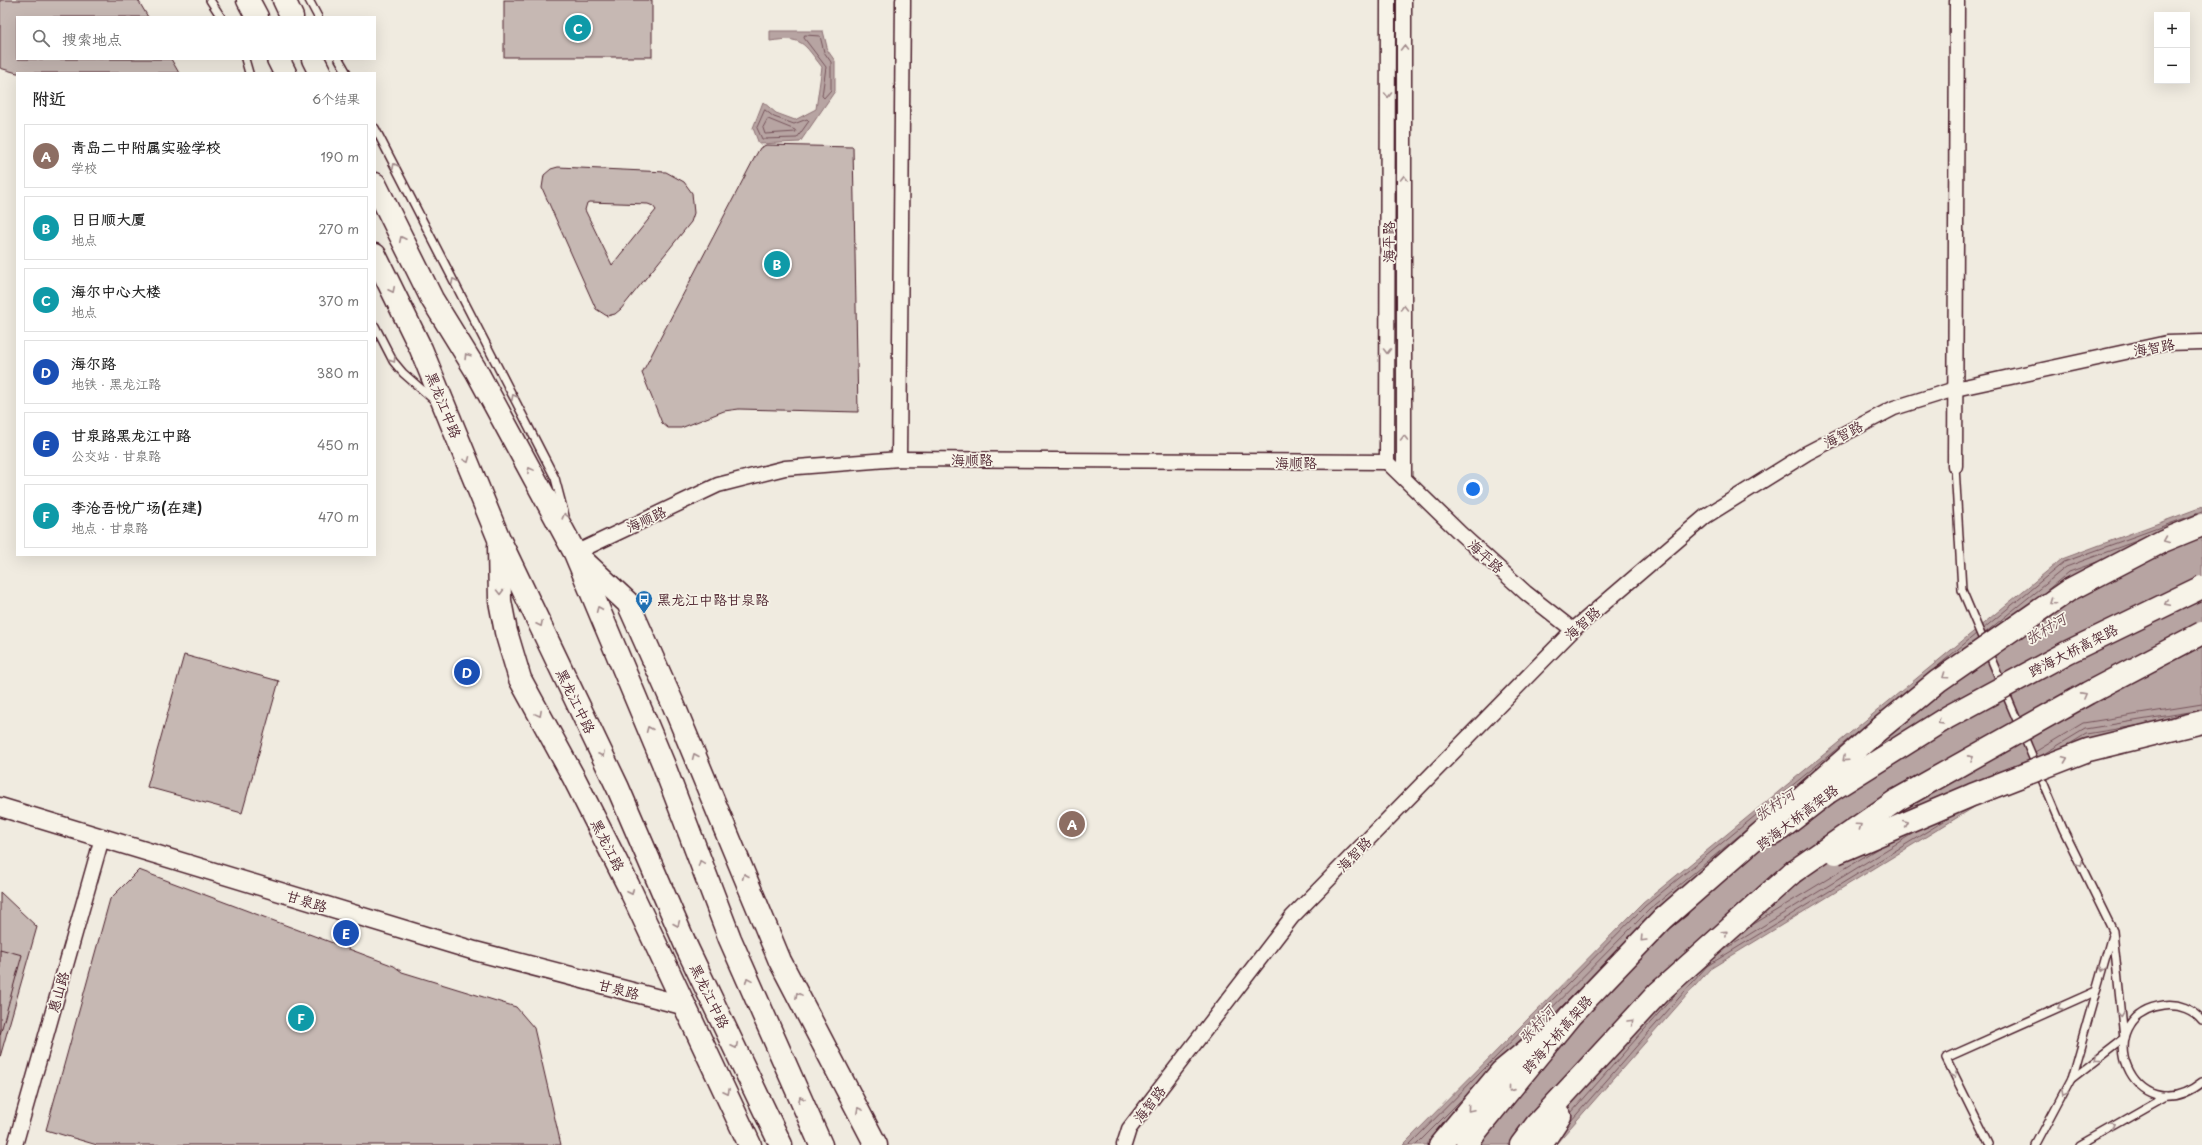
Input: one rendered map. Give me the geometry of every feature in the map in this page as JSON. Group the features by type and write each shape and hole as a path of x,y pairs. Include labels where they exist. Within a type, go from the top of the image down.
{"highway":[{"path":"248,0 256,16"},
{"path":"284,0 292,16"},
{"path":"278,60 284,72"},
{"path":"314,60 320,72"},
{"path":"376,186 432,299 477,372 575,553 663,763 730,939 820,1142"},
{"name":"黑龙江中路","path":"376,257 422,349 499,539 618,788 687,948 781,1145"},
{"path":"1663,919 1877,731 1938,681 2068,590 2163,541 2202,525"},
{"name":"黑龙江路","path":"499,539 500,601 506,632 520,679 581,791 686,1006 750,1145"},
{"path":"575,553 628,603 674,706 780,961 876,1145"},
{"name":"跨海大桥高架路","path":"1467,1145 1477,1130 1570,1016 1663,919 1827,793 1948,717 2068,652 2202,587"},
{"path":"1521,1145 1536,1125 1658,993 1793,872 1897,800 2088,693 2202,633"},
{"path":"1793,872 1972,795 2088,750 2202,722"},
{"path":"1440,1145 1501,1072 1570,1016"},
{"path":"1541,1145 1611,1044"},
{"path":"762,1103 774,1145"}],"street":[{"path":"899,459 903,0"},
{"name":"海平路","path":"1388,0 1387,462 1461,534 1526,593 1573,630"},
{"name":"海平路","path":"1404,0 1404,477"},
{"path":"1955,466 1957,0"},
{"name":"海智路","path":"1124,1145 1129,1129 1292,917 1573,630 1713,512 1807,452 1894,408 1956,389 2167,343 2202,342"},
{"name":"海顺路","path":"575,553 718,485 785,468 899,459 1387,462"},
{"name":"甘泉路","path":"0,807 475,951 686,1006"},
{"name":"惠山路","path":"15,1145 102,838"}],"lane":[{"path":"210,0 220,16"},
{"path":"309,0 317,16"},
{"path":"245,60 249,72"},
{"path":"340,60 346,72"},
{"path":"376,130 555,478 575,553"},
{"path":"376,328 393,361 403,373 448,413"},
{"path":"1955,466 1962,590 2063,829 2113,931 2124,1038 2122,1051 2125,1065 2131,1077 2140,1087 2152,1094 2166,1096 2179,1095 2192,1090 2202,1082"},
{"path":"2036,1145 2071,1079 2113,931"},
{"path":"1989,1145 1946,1058 2096,991"},
{"path":"2071,1079 2124,1038 2131,1024 2141,1013 2155,1006 2170,1004 2185,1008 2201,1016"},
{"path":"2080,1145 2166,1096"}],"water":[{"path":"770,31 823,31 828,51 835,61 835,91 800,142 759,144 753,128 763,102 776,113 795,120 816,109 822,67 801,43 789,40 770,41"},
{"name":"张村河","path":"2202,507 2202,718 2087,738 1710,969 1555,1145 1403,1145 1643,903 2062,559"}],"building":[{"path":"0,0 138,0 147,16 16,16 16,60 172,60 178,72 16,73 0,68"},
{"path":"504,0 652,0 652,57 504,57"},
{"path":"766,145 853,147 858,412 739,409 724,411 681,428 668,428 662,423 642,373 756,155 760,148"},
{"path":"558,167 666,172 684,182 692,193 694,213 691,222 621,309 615,314 607,316 596,309 542,188 544,175 551,169","holes":["587,203 648,204 653,206 656,210 612,265 585,210"]},
{"path":"184,655 279,681 242,813 147,787"},
{"path":"139,870 394,966 402,972 516,1007 534,1028 561,1145 97,1145 46,1130 110,899"},
{"path":"0,892 37,927 0,1057"},
{"path":"0,949 22,955 0,1035"}],"place":[{"name":"海尔中心大楼","path":"578,28"},
{"name":"日日顺大厦","path":"777,264"},
{"name":"黑龙江中路甘泉路","path":"644,614"},
{"name":"海尔路","path":"467,672"},
{"name":"青岛二中附属实验学校","path":"1072,824"},
{"name":"甘泉路黑龙江中路","path":"346,933"},
{"name":"李沧吾悦广场(在建)","path":"301,1018"}]}
